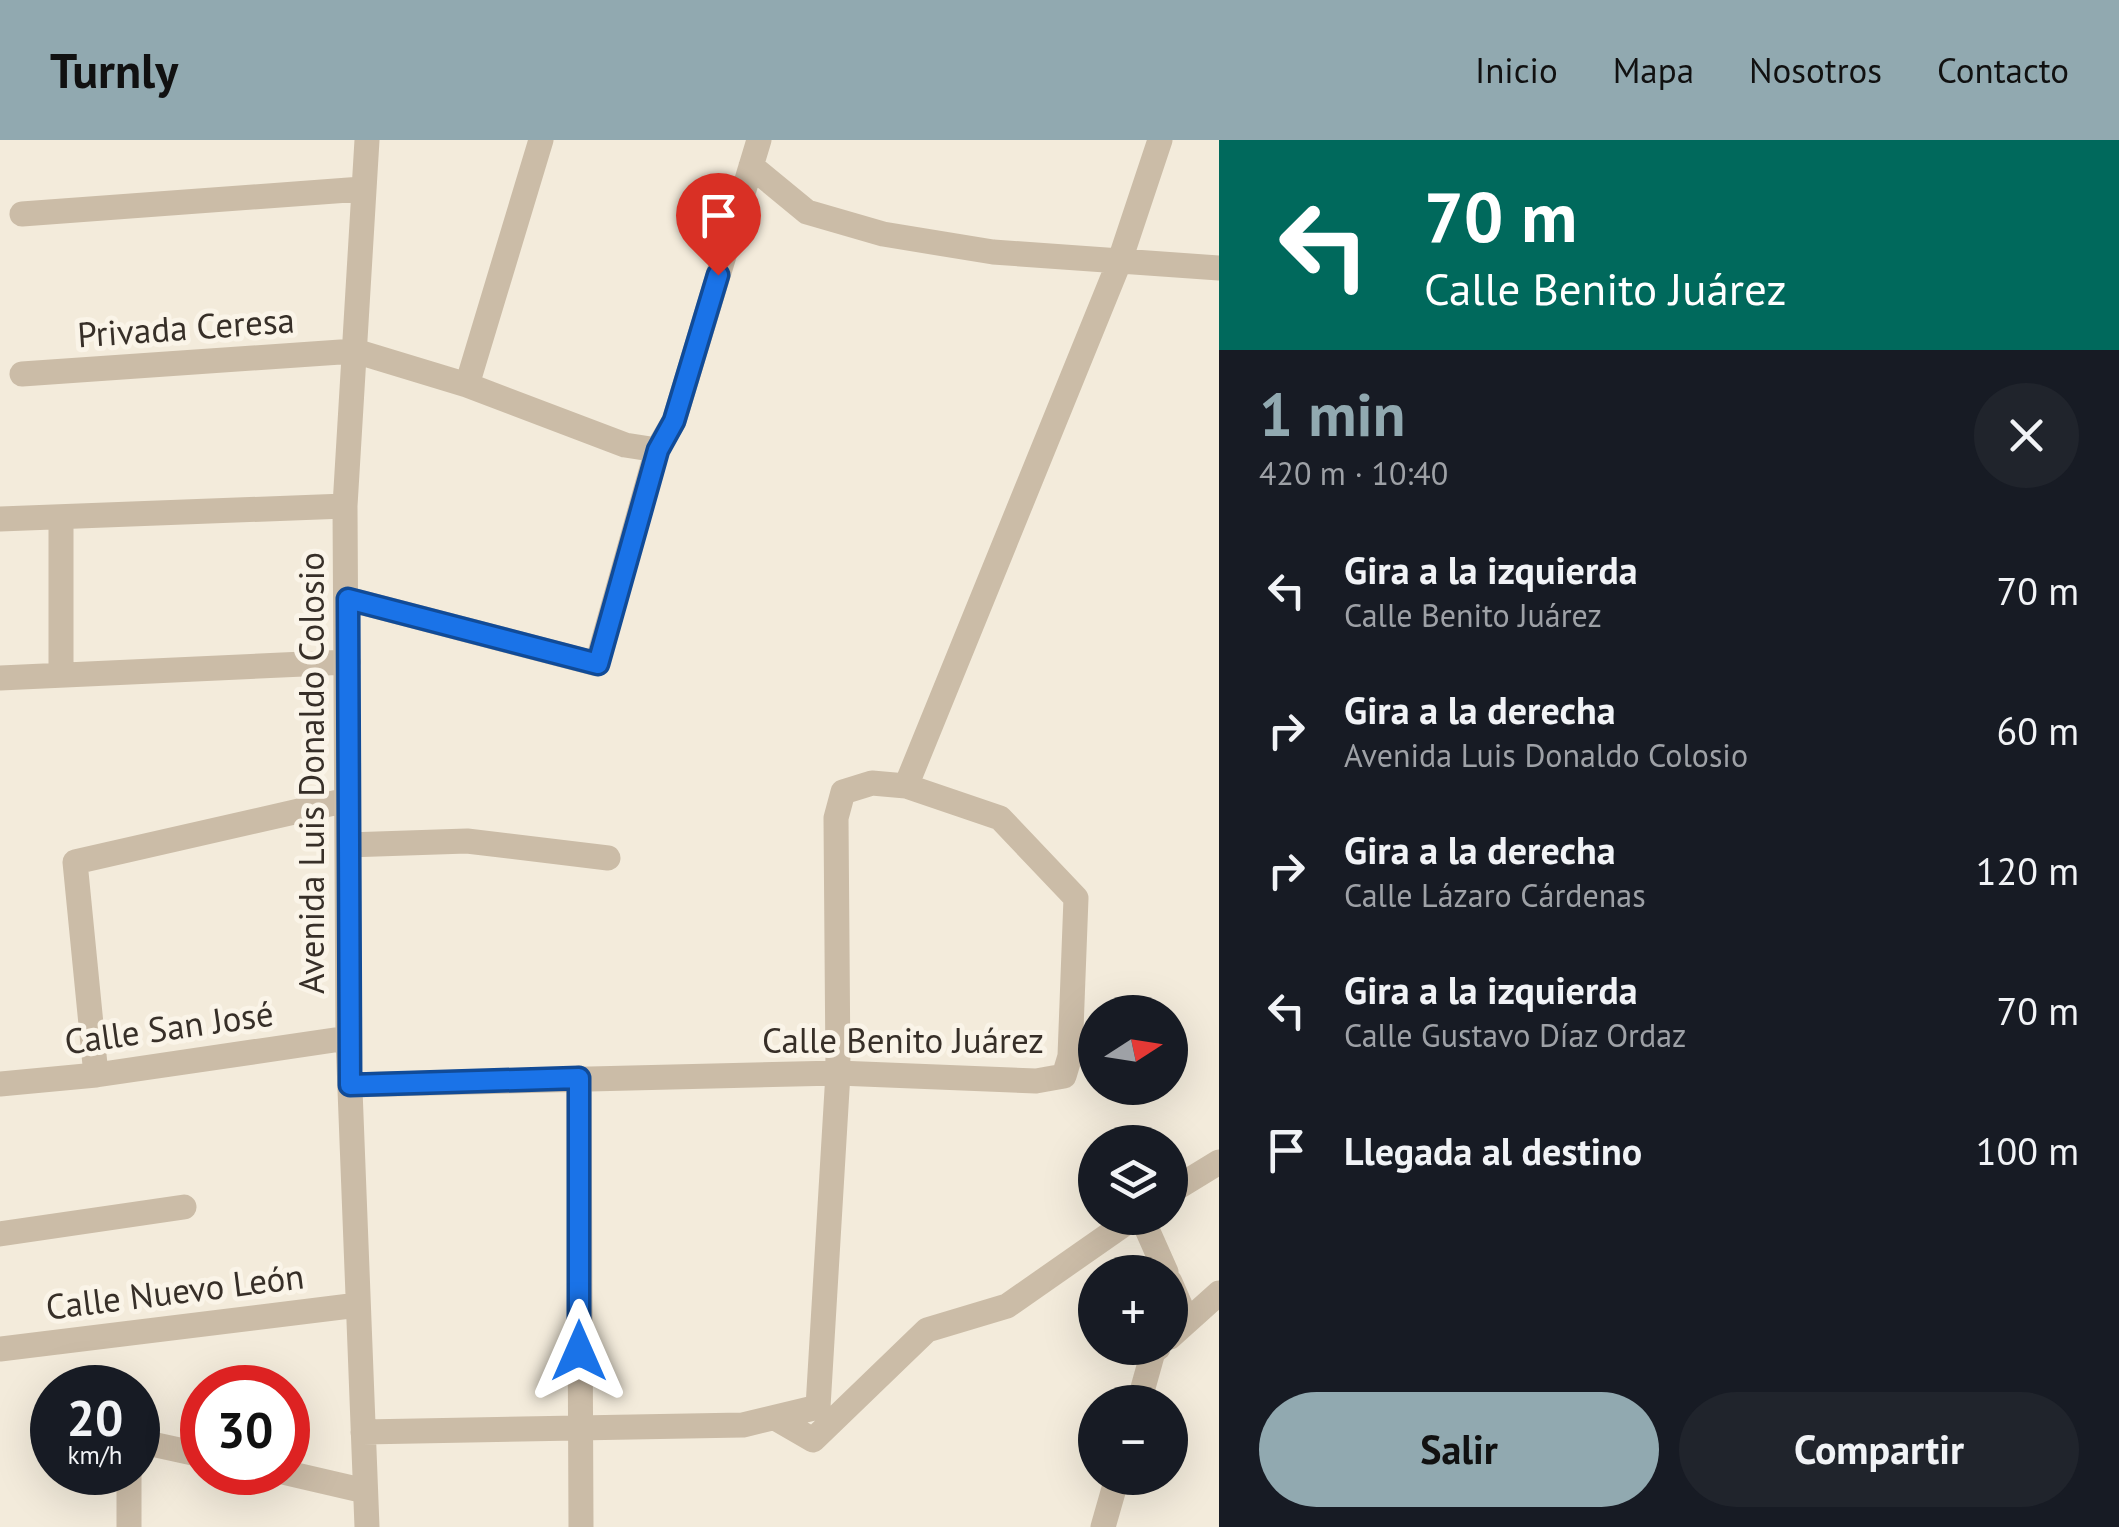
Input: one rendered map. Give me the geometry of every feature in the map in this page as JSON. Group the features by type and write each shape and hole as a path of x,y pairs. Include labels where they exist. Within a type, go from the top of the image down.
{"street":[{"name":"Avenida Luis Donaldo Colosio","path":"367,140 345,506 348,1038 367,1527"},
{"path":"468,386 541,140"},
{"path":"348,599 598,664 658,450 674,421 759,140"},
{"path":"906,786 1120,260 1160,140"},
{"path":"751,166 807,212 882,234 993,252 1219,268"},
{"path":"22,214 362,188"},
{"path":"355,351 468,386 624,445 658,450"},
{"name":"Privada Ceresa","path":"22,374 355,351"},
{"path":"0,520 345,506"},
{"path":"60,518 60,675"},
{"path":"0,678 348,662"},
{"name":"Calle Benito Juárez","path":"350,1085 838,1073 1036,1081 1064,1076 1070,1056 1076,898 1000,818 906,786 872,783 844,792 836,818 838,1073"},
{"path":"96,1075 75,862 347,800"},
{"path":"347,845 468,841 608,858"},
{"name":"Calle San José","path":"0,1084 96,1075 348,1038"},
{"path":"363,1432 743,1425 818,1407 838,1073"},
{"path":"579,1078 578,1429 582,1527"},
{"path":"1188,1181 1219,1162"},
{"path":"0,1234 184,1207"},
{"path":"775,1418 813,1440 927,1330 1007,1306 1109,1235"},
{"path":"1188,1321 1219,1293"},
{"name":"Calle Nuevo León","path":"0,1349 358,1305"},
{"path":"310,1478 365,1490"},
{"path":"128,1527 129,1495"},
{"path":"1103,1527 1112,1495"}],"route":[{"path":"579,1351 579,1078 350,1085 348,599 598,664 658,450 674,421 718,275"}]}
